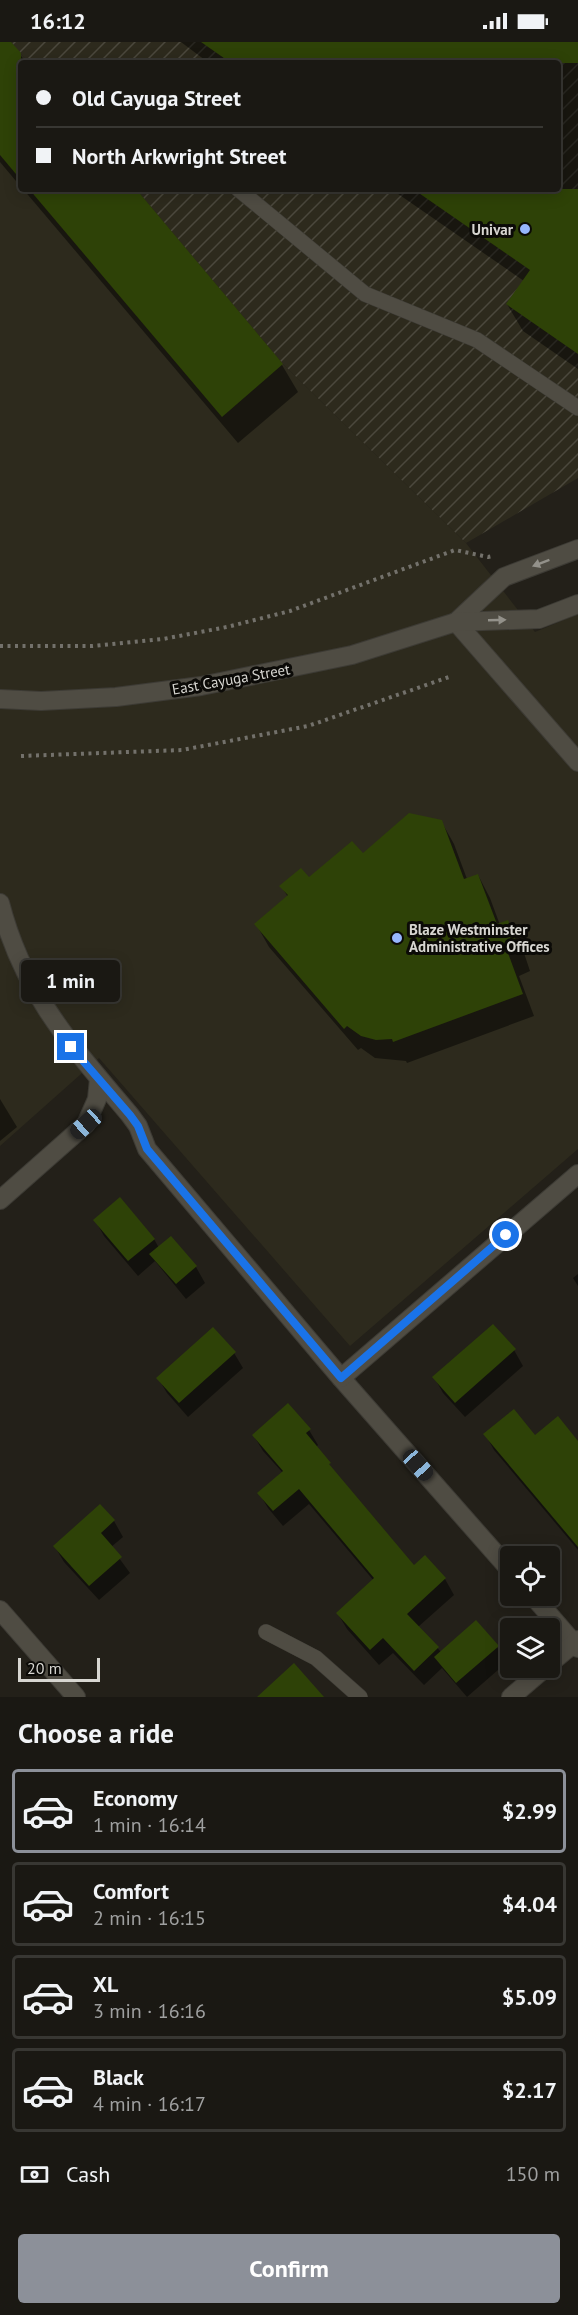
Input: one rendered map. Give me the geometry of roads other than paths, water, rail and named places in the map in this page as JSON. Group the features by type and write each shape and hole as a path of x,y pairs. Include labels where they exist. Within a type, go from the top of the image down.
{"street":[{"name":"East Cayuga Street","path":"456,622 504,578 578,549"},
{"name":"East Cayuga Street","path":"0,699 41,701 117,697 201,686 352,655 456,622 539,619 578,604"},
{"path":"456,622 578,762"},
{"path":"0,903 14,944 45,1010 71,1047 130,1115 138,1126 147,1149 341,1378 500,1558"},
{"path":"0,1200 86,1124 97,1099 99,1079"},
{"path":"341,1378 578,1174"},
{"path":"542,1606 577,1644 560,1656"},
{"path":"0,1610 76,1697"},
{"path":"511,1697 533,1678"}],"lane":[{"path":"242,192 365,294 477,340 578,408"},
{"path":"266,1632 316,1658 360,1697"}],"place":[{"name":"Univar","path":"525,229"},
{"name":"Blaze Westminster Administrative Offices","path":"397,938"}]}
